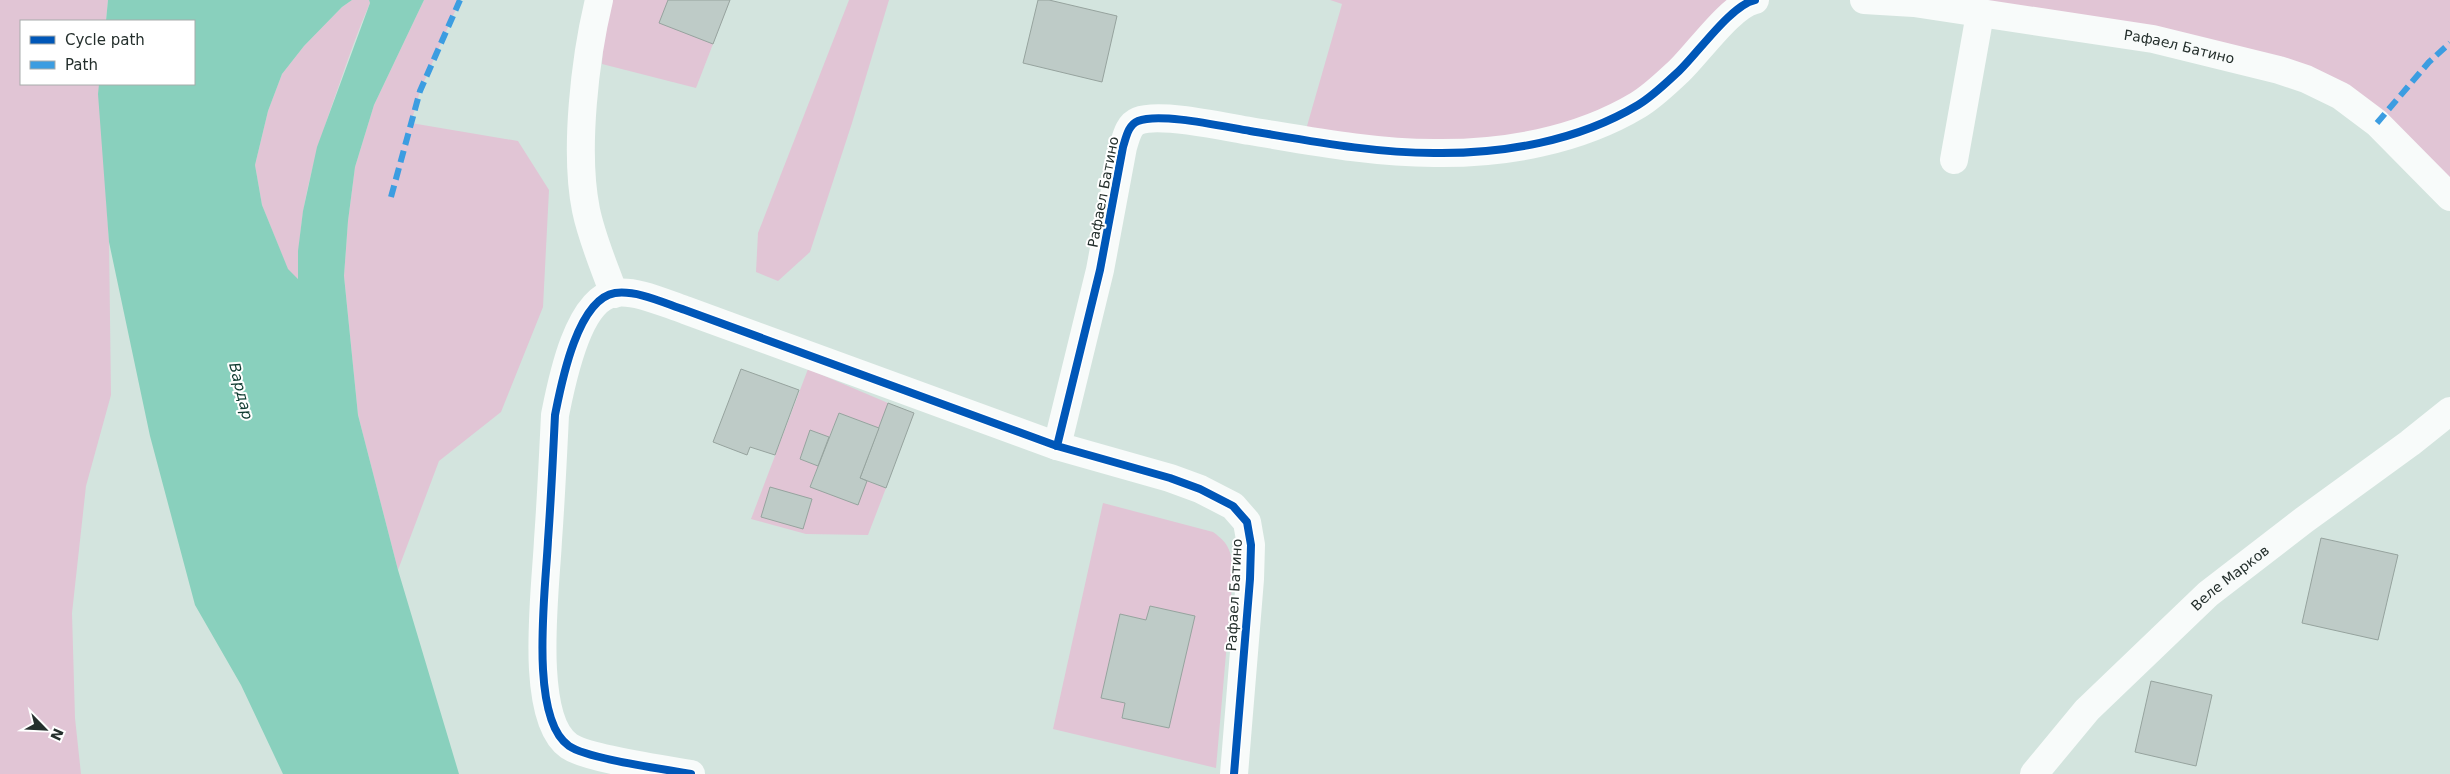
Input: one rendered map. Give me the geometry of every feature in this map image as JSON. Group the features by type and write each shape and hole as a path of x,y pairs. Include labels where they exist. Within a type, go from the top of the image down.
{"street":[{"path":"599,0 585,85 581,164 590,226 614,294"},
{"name":"Рафаел Батино","path":"1234,774 1250,579 1251,545 1247,522 1233,506 1200,489 1170,478 1057,446 1100,270 1127,134 1134,124 1148,120 1192,121 1368,149 1434,153 1480,151 1558,138 1588,130 1640,104 1680,70 1737,9 1755,0"},
{"name":"Рафаел Батино","path":"1864,0 1914,4 2153,39 2227,56 2306,79 2341,96 2377,124 2450,197"},
{"path":"1954,160 1980,14"},
{"path":"691,774 582,753 561,740 554,729 545,688 543,599 556,415 562,380 581,327 600,301 614,294 638,296 685,310 1057,446"},
{"name":"Веле Марков","path":"2034,774 2087,710 2208,594 2304,520 2410,443 2450,410"}],"shaded area":[{"path":"0,0 108,0 106,20 20,20 20,85 99,85 109,242 111,395 86,486 72,613 75,718 81,774 0,774"},
{"path":"352,0 369,0 370,3 357,34 315,158 304,206 299,255 299,280 288,270 262,205 255,165 268,111 282,74 304,46 342,7"},
{"path":"424,0 460,0 420,91 411,123 518,141 549,190 543,307 501,412 439,461 398,570 358,415 344,276 348,221 355,167 374,105"},
{"path":"612,0 730,0 696,88 602,64"},
{"path":"849,0 889,0 810,252 778,281 756,272 758,233"},
{"path":"1330,0 1755,0 1659,90 1529,144 1303,140 1342,4"},
{"path":"1864,0 2450,0 2450,197 2306,79"},
{"path":"808,369 888,403 879,428 839,413 829,437 810,431 800,459 818,466 810,486 867,481 886,488 868,535 806,534 751,519"},
{"path":"1103,503 1213,532 1219,537 1229,550 1233,574 1216,768 1053,729","holes":["1150,606 1194,616 1169,728 1122,718 1125,703 1102,698 1120,614 1146,620"]}],"water":[{"name":"Вардар","path":"108,0 352,0 342,7 304,46 282,74 268,111 255,165 262,205 288,269 298,279 298,251 303,211 317,147 370,3 369,0 424,0 374,105 355,167 348,221 344,276 358,415 398,570 459,774 283,774 241,685 195,605 150,436 109,242 98,94 99,85 195,85 195,20 106,20"}],"building":[{"path":"668,0 730,0 713,44 659,23"},
{"path":"1038,0 1049,0 1117,16 1102,82 1023,63"},
{"path":"741,369 799,390 775,455 750,447 747,455 713,442"},
{"path":"888,403 914,413 886,488 860,478"},
{"path":"839,413 879,428 860,478 867,481 858,505 810,487"},
{"path":"810,430 829,437 818,466 800,459"},
{"path":"770,487 812,499 803,529 761,517"},
{"path":"2321,538 2398,555 2378,640 2302,623"},
{"path":"1150,606 1195,616 1169,728 1122,718 1125,703 1101,698 1120,614 1146,620"},
{"path":"2151,681 2212,695 2196,766 2135,752"}],"marked path":[{"path":"391,197 420,91 460,0"},
{"path":"2377,123 2429,62 2450,43"}],"cycle path":[{"path":"1234,774 1250,579 1251,545 1247,522 1233,506 1200,489 1170,478 1057,446 1100,270 1123,147 1132,125 1138,121 1148,119 1177,119 1342,146 1388,151 1460,153 1513,148 1540,143 1591,128 1638,105 1679,71 1725,20 1746,4 1755,0"},
{"path":"691,774 609,759 579,751 569,746 556,731 548,708 542,650 555,415 573,345 590,310 602,299 615,293 632,293 650,298 1057,446"}]}
